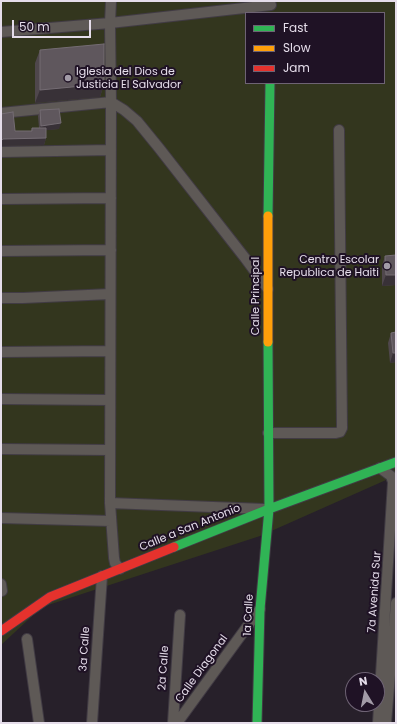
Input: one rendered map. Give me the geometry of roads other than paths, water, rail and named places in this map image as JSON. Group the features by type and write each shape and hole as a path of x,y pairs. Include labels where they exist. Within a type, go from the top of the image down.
{"street":[{"path":"111,1 110,22 112,102 110,250 110,503 114,558 120,569"},
{"path":"1,32 271,6"},
{"name":"Calle Principal","path":"269,509 268,176 270,84"},
{"path":"1,113 112,102 124,110 137,122 268,289"},
{"path":"268,433 336,433 340,432 342,428 339,130"},
{"path":"1,152 111,150"},
{"path":"1,199 111,198"},
{"path":"1,251 110,250"},
{"path":"1,298 110,294"},
{"path":"1,352 110,351"},
{"path":"1,399 110,400"},
{"path":"1,449 110,450"},
{"name":"Calle a San Antonio","path":"1,631 50,598 269,509 396,462"},
{"name":"7a Avenida Sur","path":"378,723 393,482 391,476 380,468"},
{"path":"110,503 269,509"},
{"name":"1a Calle","path":"257,723 260,609 269,509"},
{"path":"1,518 111,521"},
{"name":"3a Calle","path":"92,723 102,576"},
{"name":"7a Avenida Sur","path":"386,723 396,603"},
{"name":"Calle Diagonal","path":"177,723 260,609"},
{"name":"2a Calle","path":"172,723 180,615"},
{"path":"27,639 39,723"}],"place":[{"name":"Iglesia del Dios de Justicia El Salvador","path":"68,78"},
{"name":"Centro Escolar Republica de Haiti","path":"387,266"}]}
